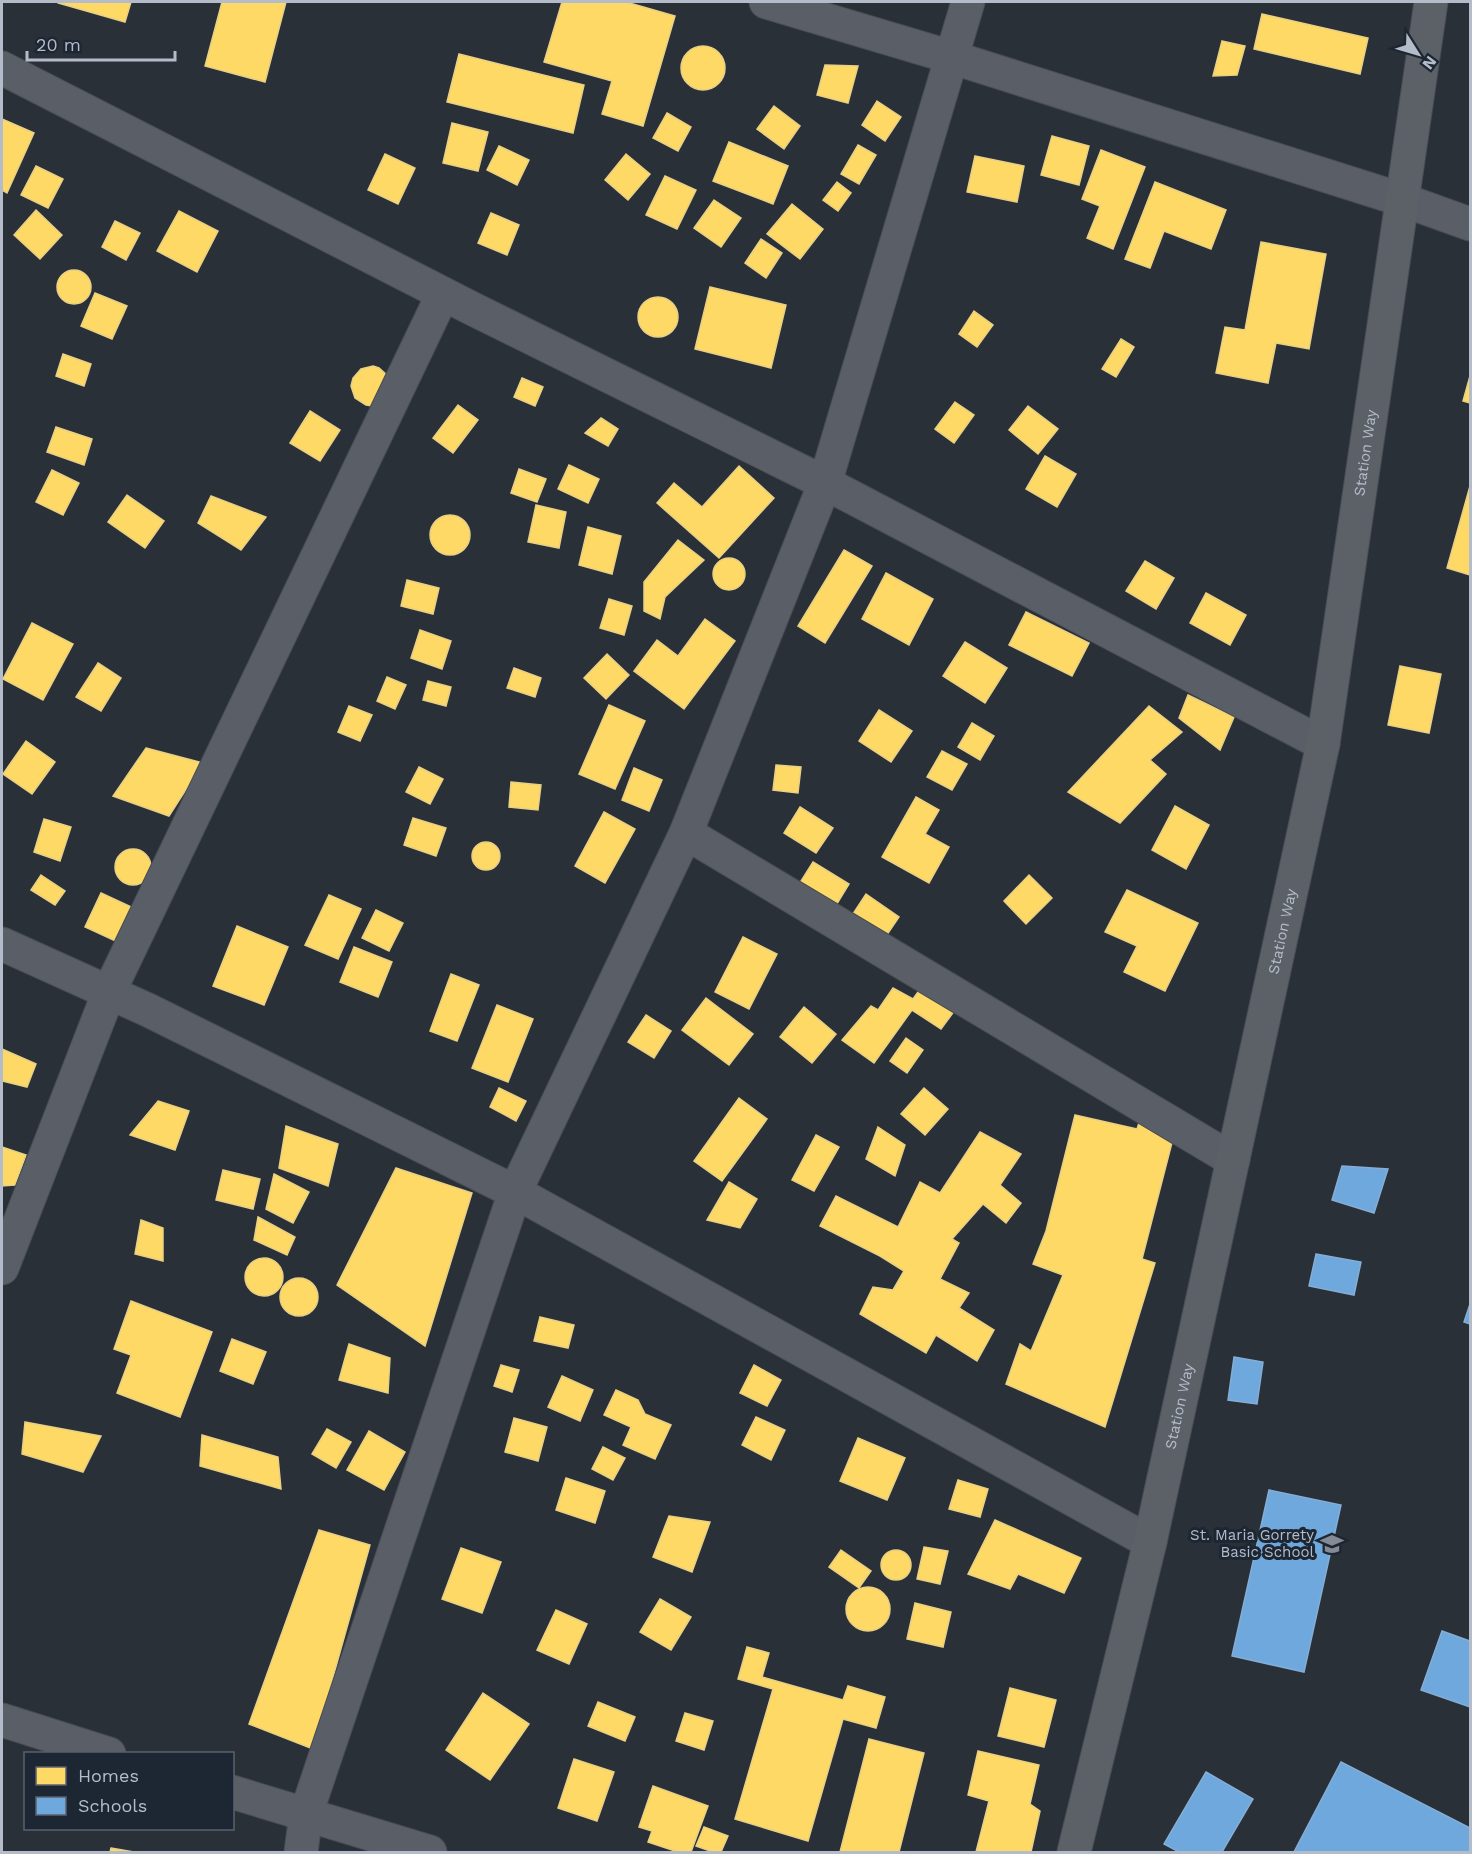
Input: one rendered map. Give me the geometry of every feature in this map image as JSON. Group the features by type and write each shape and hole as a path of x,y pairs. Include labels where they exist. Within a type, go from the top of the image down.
{"main road":[{"name":"Station Way","path":"1074,1852 1150,1542 1323,744 1431,2"}],"street":[{"path":"766,2 951,57 1403,200 1470,224"},
{"path":"301,1852 306,1814 515,1192 686,833 825,483 968,2"},
{"path":"2,68 443,294 825,483 1323,744"},
{"path":"2,1268 109,992 443,294"},
{"path":"686,833 1233,1160"},
{"path":"2,944 109,992 515,1192 1150,1542"},
{"path":"2,1720 103,1752"},
{"path":"234,1793 430,1852"}],"building: Homes":[{"path":"58,2 131,2 125,22"},
{"path":"222,2 286,2 265,82 205,66"},
{"path":"562,2 626,2 675,16 643,126 602,114 612,81 544,62"},
{"path":"1262,14 1368,38 1360,74 1254,49"},
{"path":"1222,41 1245,46 1237,75 1213,76"},
{"path":"703,46 718,53 725,68 718,83 703,90 688,83 681,68 688,53"},
{"path":"459,54 584,85 573,133 447,102"},
{"path":"825,65 858,66 848,103 817,95"},
{"path":"877,101 901,117 885,141 862,125"},
{"path":"774,106 800,126 784,149 757,129"},
{"path":"667,113 691,127 678,151 653,138"},
{"path":"2,119 34,133 7,193 2,190"},
{"path":"452,123 488,132 478,171 443,163"},
{"path":"1052,136 1089,146 1079,185 1041,175"},
{"path":"729,142 788,166 773,204 713,181"},
{"path":"858,145 876,155 859,184 841,174"},
{"path":"499,146 529,160 517,185 487,170"},
{"path":"1101,150 1145,167 1113,249 1087,238 1100,206 1082,199"},
{"path":"385,154 415,168 398,204 368,190"},
{"path":"626,154 650,174 628,200 605,180"},
{"path":"975,156 1024,166 1017,202 967,192"},
{"path":"36,166 63,179 48,208 21,195"},
{"path":"665,176 696,190 677,229 646,215"},
{"path":"837,182 851,193 838,211 823,200"},
{"path":"1155,182 1226,210 1211,249 1164,231 1150,268 1125,259"},
{"path":"714,200 741,218 721,247 694,228"},
{"path":"792,204 823,229 800,259 767,234"},
{"path":"36,210 62,235 40,259 14,235"},
{"path":"179,211 218,231 197,272 157,251"},
{"path":"491,213 519,225 507,255 478,243"},
{"path":"115,221 140,233 126,260 102,247"},
{"path":"761,239 782,253 766,278 745,263"},
{"path":"1261,242 1326,254 1309,349 1276,343 1268,383 1216,373 1225,327 1245,330"},
{"path":"74,270 86,275 91,287 86,299 74,304 62,299 57,287 62,275"},
{"path":"710,287 786,305 771,368 695,349"},
{"path":"95,293 127,306 112,339 81,326"},
{"path":"658,297 672,303 678,317 672,331 658,337 644,331 638,317 644,303"},
{"path":"974,311 993,325 977,347 959,334"},
{"path":"1121,339 1134,347 1116,377 1102,369"},
{"path":"63,354 91,364 84,386 56,376"},
{"path":"373,366 389,377 372,406 355,398 351,386 353,378 361,369"},
{"path":"1470,376 1470,403 1463,401"},
{"path":"522,378 543,387 535,406 514,397"},
{"path":"955,402 974,415 954,443 935,429"},
{"path":"458,405 478,420 453,453 433,438"},
{"path":"1028,406 1058,429 1038,454 1009,430"},
{"path":"310,411 340,430 320,461 290,443"},
{"path":"601,418 618,429 608,446 585,433"},
{"path":"56,427 92,439 84,465 47,452"},
{"path":"1045,456 1076,474 1057,507 1026,489"},
{"path":"569,465 599,479 588,503 558,489"},
{"path":"739,466 774,498 719,558 657,503 674,483 702,507"},
{"path":"519,469 546,479 537,502 511,493"},
{"path":"52,470 79,483 63,515 36,502"},
{"path":"1470,486 1470,575 1447,568"},
{"path":"127,495 164,521 145,548 108,522"},
{"path":"211,496 266,517 241,550 198,523"},
{"path":"536,505 566,512 559,548 528,542"},
{"path":"450,515 464,521 470,535 464,549 450,555 436,549 430,535 436,521"},
{"path":"588,527 621,536 612,574 579,565"},
{"path":"678,540 704,560 665,597 660,619 644,611 644,582"},
{"path":"844,550 872,566 825,643 798,626"},
{"path":"729,558 740,563 745,574 740,585 729,590 718,585 713,574 718,563"},
{"path":"1145,561 1174,578 1156,609 1126,591"},
{"path":"886,573 933,599 909,645 862,619"},
{"path":"407,580 439,588 433,614 401,606"},
{"path":"1206,593 1246,615 1230,645 1190,623"},
{"path":"609,599 632,606 624,635 600,628"},
{"path":"1026,612 1089,643 1072,676 1009,645"},
{"path":"705,619 735,641 684,709 634,671 657,640 678,656"},
{"path":"32,623 73,644 43,700 3,679"},
{"path":"420,630 451,641 442,669 411,658"},
{"path":"965,642 1007,668 985,703 943,676"},
{"path":"607,654 629,675 606,699 584,678"},
{"path":"98,663 121,678 101,711 76,697"},
{"path":"1400,666 1441,674 1429,733 1388,725"},
{"path":"514,668 541,678 535,697 507,688"},
{"path":"387,677 406,685 395,709 377,701"},
{"path":"428,681 451,687 446,706 423,700"},
{"path":"1188,695 1234,717 1220,750 1179,718"},
{"path":"609,705 645,721 615,789 579,774"},
{"path":"349,706 372,715 360,741 338,732"},
{"path":"1149,706 1182,732 1150,760 1166,774 1120,823 1068,792"},
{"path":"879,710 912,731 891,762 859,741"},
{"path":"972,723 994,736 980,760 958,747"},
{"path":"26,741 55,762 32,794 3,774"},
{"path":"146,748 203,763 169,816 113,796"},
{"path":"942,751 967,764 952,790 927,777"},
{"path":"776,765 801,767 798,793 773,790"},
{"path":"419,767 443,779 430,804 406,792"},
{"path":"634,768 662,780 649,811 622,800"},
{"path":"511,782 541,785 538,810 509,807"},
{"path":"916,797 939,810 925,834 949,847 929,883 882,857"},
{"path":"1175,806 1209,825 1186,869 1152,850"},
{"path":"800,807 833,828 816,853 784,833"},
{"path":"604,812 635,829 605,883 575,866"},
{"path":"413,818 446,828 436,856 404,845"},
{"path":"44,819 71,827 60,861 34,852"},
{"path":"486,842 496,846 500,856 496,866 486,870 476,866 472,856 476,846"},
{"path":"133,849 146,854 151,867 146,880 133,885 120,880 115,867 120,854"},
{"path":"813,862 849,884 832,912 796,889"},
{"path":"41,875 65,891 55,905 31,890"},
{"path":"1029,875 1052,898 1026,924 1004,901"},
{"path":"1127,890 1198,923 1165,991 1124,972 1137,946 1105,932"},
{"path":"101,893 138,910 122,944 85,927"},
{"path":"866,894 899,917 880,945 847,923"},
{"path":"329,895 361,909 338,959 305,945"},
{"path":"376,910 403,923 389,951 362,938"},
{"path":"237,926 288,947 264,1005 213,986"},
{"path":"743,937 777,954 749,1009 715,992"},
{"path":"354,947 392,962 378,997 340,982"},
{"path":"451,974 479,985 457,1041 430,1031"},
{"path":"926,981 958,1006 941,1029 912,1010 874,1063 842,1040 871,1006 878,1010 893,988 913,999"},
{"path":"706,998 753,1034 729,1065 682,1030"},
{"path":"497,1005 533,1019 508,1082 472,1068"},
{"path":"804,1007 836,1034 812,1063 780,1037"},
{"path":"646,1015 671,1031 654,1058 628,1042"},
{"path":"906,1038 923,1050 907,1073 890,1061"},
{"path":"2,1049 36,1064 27,1087 2,1081"},
{"path":"499,1088 526,1101 516,1121 490,1107"},
{"path":"924,1088 948,1109 925,1135 901,1114"},
{"path":"739,1098 767,1119 722,1181 694,1161"},
{"path":"158,1101 189,1111 175,1150 130,1135"},
{"path":"1075,1115 1137,1129 1141,1117 1176,1127 1142,1259 1155,1263 1105,1427 1006,1384 1020,1344 1031,1351 1063,1275 1033,1264 1046,1231"},
{"path":"286,1126 338,1144 328,1186 279,1168"},
{"path":"878,1127 905,1145 895,1176 866,1159"},
{"path":"980,1132 1021,1154 1000,1185 1021,1203 1006,1223 983,1204 952,1239 959,1243 940,1279 969,1293 959,1308 994,1330 977,1361 936,1335 926,1353 860,1314 873,1287 893,1290 904,1271 880,1256 820,1226 836,1196 898,1227 920,1182 940,1193"},
{"path":"816,1135 839,1147 814,1191 792,1180"},
{"path":"2,1147 26,1155 15,1185 2,1186"},
{"path":"396,1168 472,1193 425,1346 337,1285"},
{"path":"223,1170 260,1179 253,1209 216,1200"},
{"path":"274,1174 309,1192 293,1223 266,1209"},
{"path":"729,1182 757,1199 740,1228 707,1220"},
{"path":"258,1217 295,1237 287,1255 254,1240"},
{"path":"141,1220 163,1228 163,1261 135,1254"},
{"path":"264,1258 278,1263 283,1277 278,1291 264,1296 250,1291 245,1277 250,1263"},
{"path":"299,1278 306,1279 312,1284 317,1290 317,1304 312,1310 306,1315 299,1316 292,1315 286,1310 281,1304 280,1297 281,1290 286,1284 292,1279"},
{"path":"131,1301 212,1332 180,1417 117,1393 131,1355 114,1349"},
{"path":"540,1317 574,1325 568,1348 534,1341"},
{"path":"232,1339 266,1352 253,1384 220,1371"},
{"path":"349,1344 390,1358 388,1393 339,1380"},
{"path":"501,1365 519,1370 512,1392 494,1386"},
{"path":"754,1365 781,1380 767,1406 740,1393"},
{"path":"562,1376 593,1390 580,1421 548,1407"},
{"path":"616,1390 638,1400 645,1414 671,1425 655,1459 623,1445 631,1427 604,1415"},
{"path":"756,1417 785,1430 771,1460 742,1445"},
{"path":"514,1418 547,1427 538,1461 505,1452"},
{"path":"25,1422 101,1436 83,1472 22,1454"},
{"path":"327,1429 351,1442 336,1468 312,1454"},
{"path":"369,1431 405,1452 384,1490 347,1470"},
{"path":"202,1435 278,1457 281,1489 200,1466"},
{"path":"858,1438 905,1458 887,1500 840,1481"},
{"path":"603,1447 625,1458 613,1480 592,1469"},
{"path":"566,1478 605,1491 595,1523 556,1510"},
{"path":"958,1480 988,1489 980,1517 949,1509"},
{"path":"669,1516 710,1522 692,1572 653,1557"},
{"path":"995,1520 1081,1558 1064,1593 1018,1574 1010,1589 968,1574"},
{"path":"319,1530 370,1545 313,1749 249,1724"},
{"path":"924,1547 948,1551 940,1584 917,1579"},
{"path":"461,1548 501,1562 482,1613 442,1599"},
{"path":"841,1550 871,1571 859,1588 829,1567"},
{"path":"896,1550 907,1554 911,1565 907,1576 896,1580 885,1576 881,1565 885,1554"},
{"path":"868,1587 884,1593 890,1609 884,1625 868,1631 852,1625 846,1609 852,1593"},
{"path":"660,1599 691,1617 671,1650 640,1632"},
{"path":"915,1603 951,1612 943,1647 907,1639"},
{"path":"556,1610 587,1624 569,1664 537,1650"},
{"path":"747,1647 769,1653 762,1677 843,1700 848,1686 885,1697 876,1728 843,1719 808,1841 735,1819 773,1689 738,1679"},
{"path":"1010,1688 1056,1700 1044,1747 998,1736"},
{"path":"483,1693 529,1724 490,1780 446,1750"},
{"path":"598,1702 635,1717 625,1741 588,1726"},
{"path":"685,1713 713,1721 704,1750 676,1741"},
{"path":"869,1739 924,1753 899,1852 840,1852"},
{"path":"978,1751 1039,1765 1030,1804 1040,1811 1031,1852 976,1852 989,1801 968,1795"},
{"path":"574,1759 614,1772 597,1821 558,1808"},
{"path":"653,1786 708,1806 691,1852 678,1852 648,1842 652,1831 639,1827"},
{"path":"704,1827 728,1836 721,1852 713,1852 696,1846"},
{"path":"111,1848 134,1852 110,1852"}],"building: Schools":[{"path":"1342,1166 1388,1169 1374,1213 1332,1200"},
{"path":"1316,1254 1361,1262 1354,1295 1309,1286"},
{"path":"1470,1304 1470,1324 1464,1322"},
{"path":"1234,1357 1263,1362 1257,1404 1228,1400"},
{"path":"1269,1490 1341,1505 1304,1672 1232,1656"},
{"path":"1442,1631 1470,1641 1470,1707 1421,1690"},
{"path":"1341,1762 1470,1828 1470,1852 1294,1852"},
{"path":"1206,1772 1253,1799 1222,1852 1179,1852 1164,1844"}],"place":[{"name":"St. Maria Gorrety Basic School","path":"1332,1544"}]}
